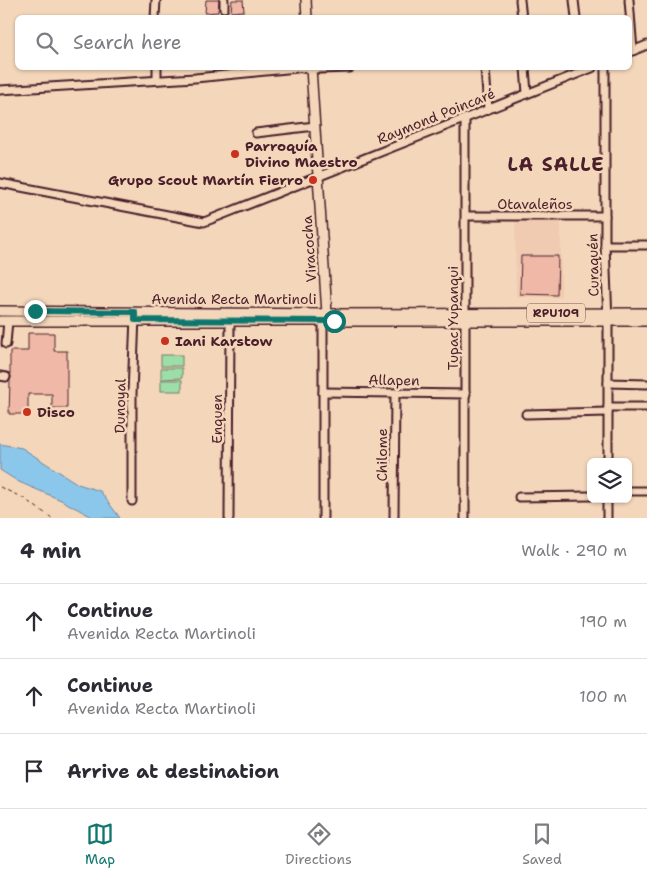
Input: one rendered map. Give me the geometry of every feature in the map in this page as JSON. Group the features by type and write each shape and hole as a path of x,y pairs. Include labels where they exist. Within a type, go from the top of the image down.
{"main road":[{"path":"306,0 307,15"},
{"name":"Viracocha","path":"308,70 315,126 325,317"},
{"name":"Avenida Recta Martinoli","path":"0,311 230,320 325,317"},
{"path":"0,315 22,315 35,311"},
{"name":"Avenida Recta Martinoli","path":"4,321 135,316 607,317 647,313"},
{"name":"Avenida Recta Martinoli","path":"607,317 647,321"}],"street":[{"path":"155,15 156,0"},
{"path":"520,0 522,15"},
{"path":"574,0 576,15"},
{"path":"629,0 630,15"},
{"path":"632,51 647,45"},
{"path":"157,70 158,80"},
{"path":"0,90 158,80 274,70"},
{"path":"485,70 488,109"},
{"path":"525,70 527,93"},
{"name":"Raymond Poincaré","path":"0,183 204,222 465,119 579,70"},
{"name":"Curaquén","path":"605,70 608,458"},
{"name":"Tupac Yupanqui","path":"465,119 465,518"},
{"path":"256,133 315,126"},
{"name":"Otavaleños","path":"466,216 605,216"},
{"path":"605,245 647,245"},
{"name":"Dunoyal","path":"132,501 132,394 135,316"},
{"name":"Viracocha","path":"323,518 325,317"},
{"name":"Enquen","path":"229,518 230,320"},
{"path":"4,321 6,344"},
{"path":"608,383 647,384"},
{"name":"Allapen","path":"323,392 466,394"},
{"name":"Chilome","path":"394,393 394,518"},
{"path":"526,414 647,408"},
{"path":"632,491 647,491"},
{"path":"519,497 587,496"},
{"path":"607,503 607,518"}],"path":[{"path":"0,487 23,498 52,518"}],"shaded area":[{"path":"515,219 561,219 561,297 516,297"}],"green space":[{"path":"161,355 182,355 182,366 161,366"},
{"path":"161,368 182,368 182,378 161,379"},
{"path":"161,380 182,380 182,391 161,391"}],"water":[{"path":"0,444 22,448 78,484 100,491 120,518 94,518 61,500 19,482 0,470"}],"building":[{"path":"206,0 219,0 218,12 205,13"},
{"path":"232,0 243,0 244,11 231,12"},
{"path":"521,256 558,256 557,295 520,294"},
{"path":"28,333 54,333 54,351 67,351 67,408 52,408 52,394 28,394 28,414 9,414 10,351 28,351"}],"place":[{"name":"Parroquía Divino Maestro","path":"235,154"},
{"name":"Grupo Scout Martín Fierro","path":"313,180"},
{"name":"Iani Karstow","path":"165,341"},
{"name":"Disco","path":"27,412"}],"district":[{"name":"LA SALLE","path":"556,164"}],"route":[{"path":"35,311 135,312 135,320 334,321"}]}
